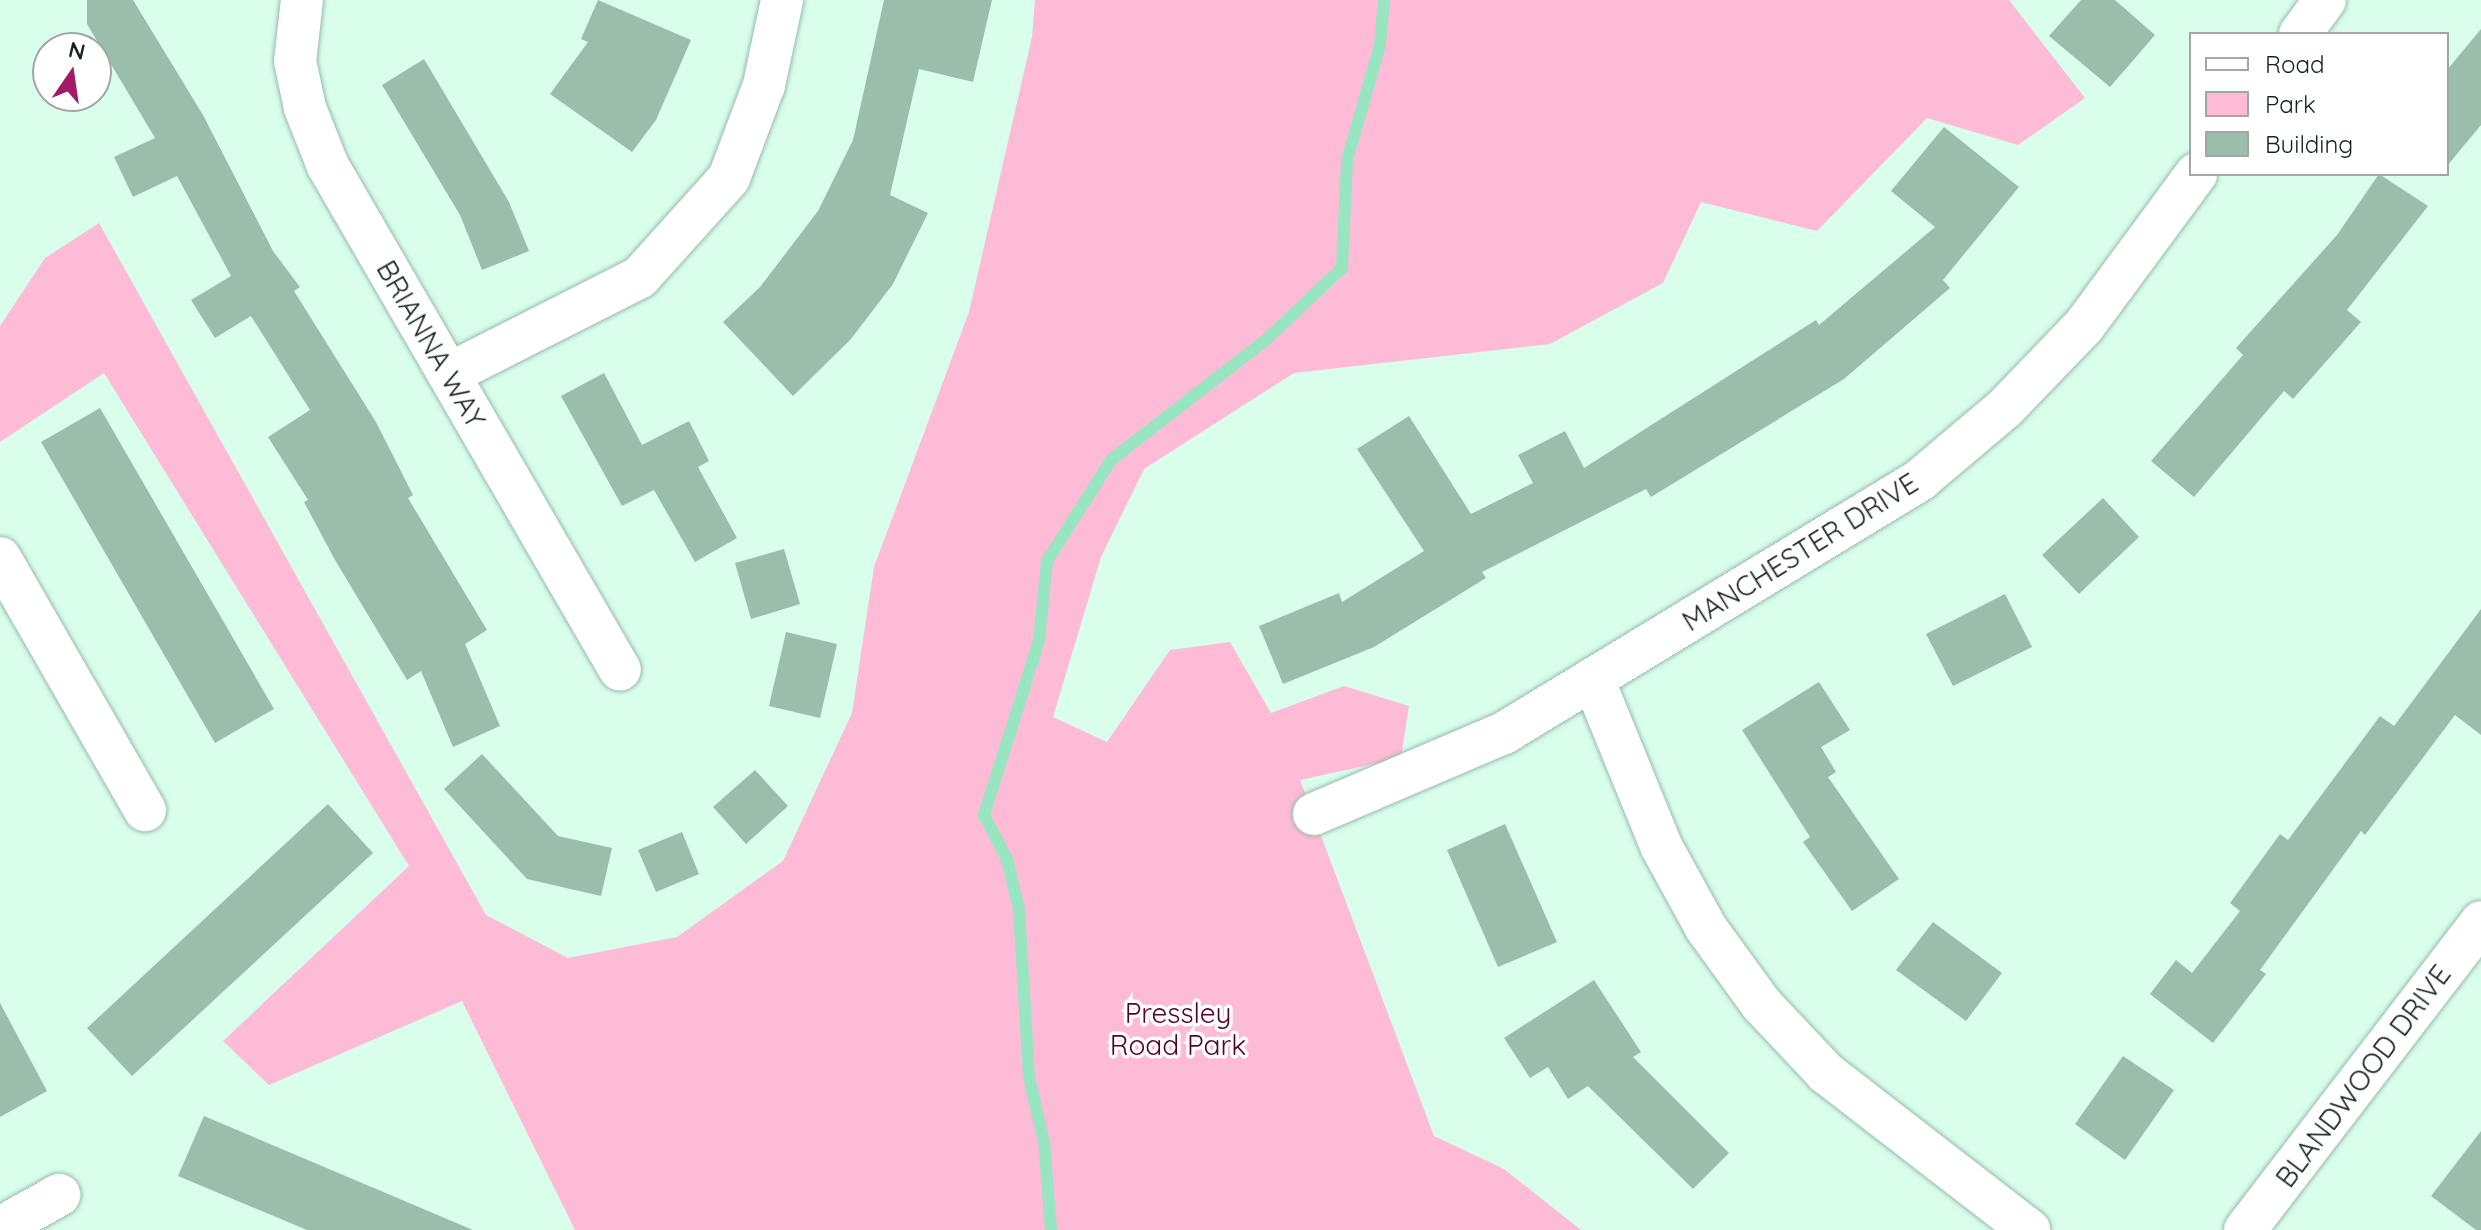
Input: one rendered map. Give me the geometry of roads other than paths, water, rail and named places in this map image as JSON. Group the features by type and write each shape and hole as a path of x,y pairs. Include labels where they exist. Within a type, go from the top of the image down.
{"street":[{"name":"BRIANNA WAY","path":"302,0 295,61 305,108 328,166 620,670"},
{"path":"449,374 640,277 729,178 764,85 782,0"},
{"path":"2301,32 2325,0"},
{"name":"MANCHESTER DRIVE","path":"1314,814 1504,733 1921,479 2005,408 2084,326 2195,176"},
{"path":"0,558 145,810"},
{"path":"1593,679 1661,846 1706,928 1762,1005 1863,1105 2029,1230"},
{"name":"BLANDWOOD DRIVE","path":"2245,1230 2481,922"},
{"path":"0,1228 59,1195"}],"waterway":[{"path":"1051,1230 1044,1142 1029,1077 1019,909 1007,859 984,815 1039,641 1047,561 1111,460 1267,339 1342,268 1347,160 1380,45 1384,0"}],"park label":[{"name":"Pressley Road Park","path":"1178,1029"}]}
